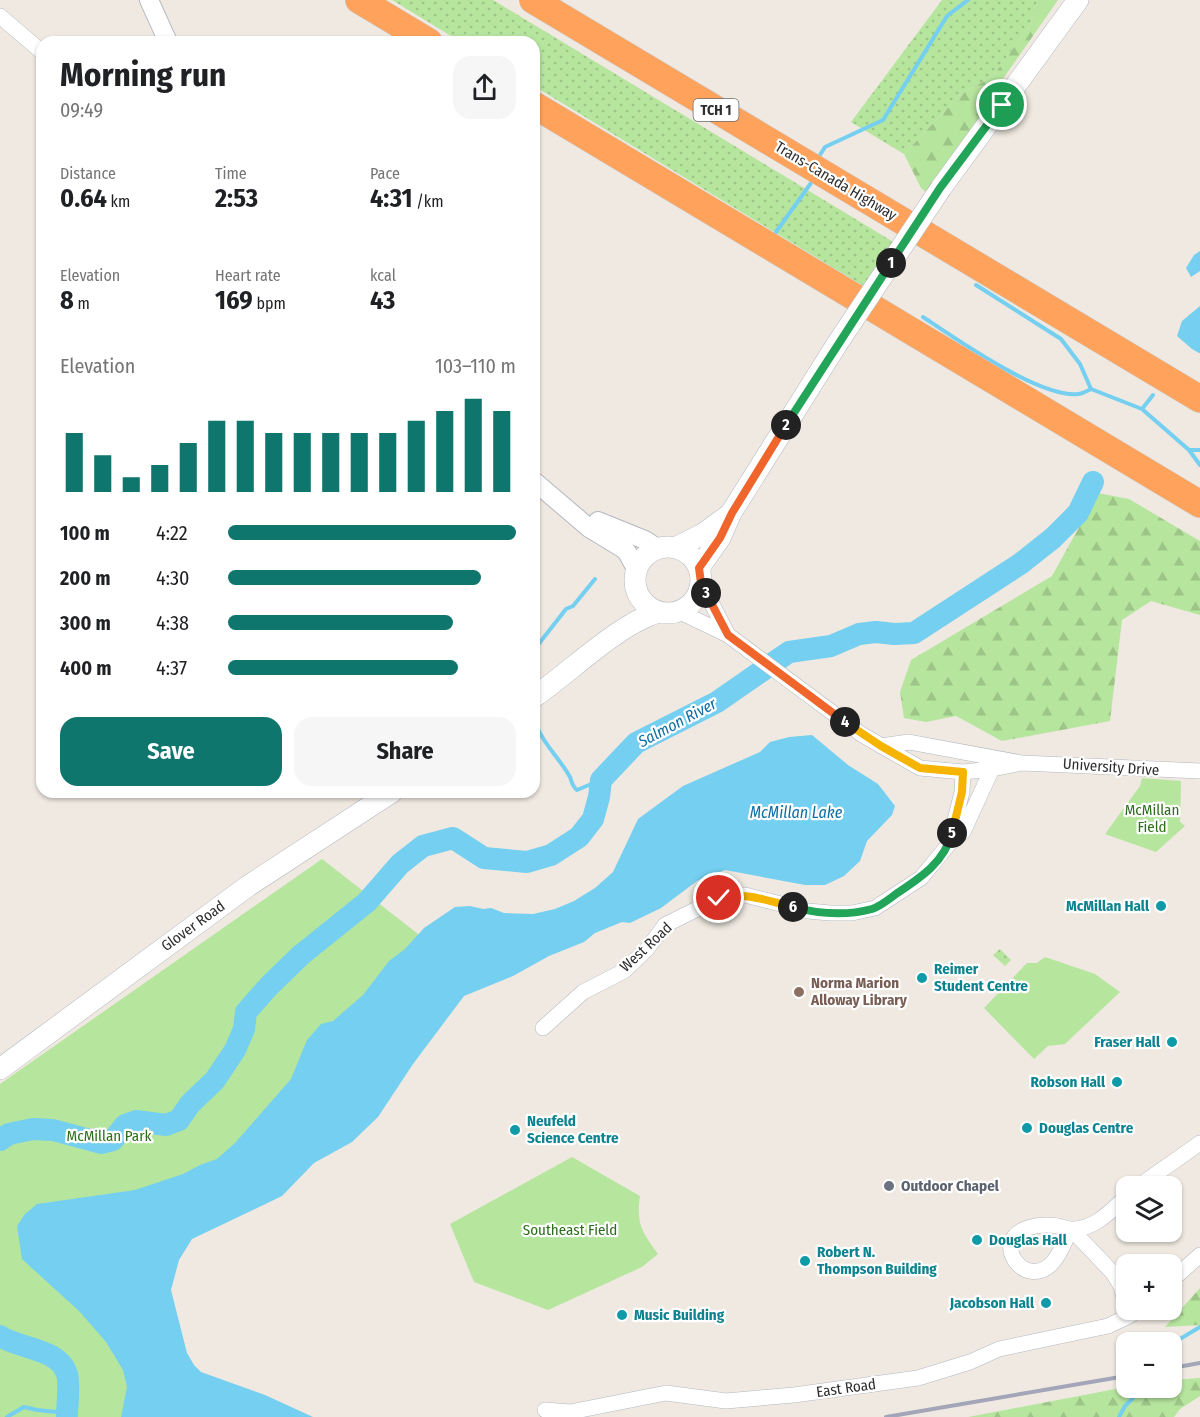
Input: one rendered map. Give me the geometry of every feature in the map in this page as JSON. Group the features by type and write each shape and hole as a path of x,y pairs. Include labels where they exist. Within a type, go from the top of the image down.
{"highway":[{"path":"359,0 419,36"},
{"name":"Trans-Canada Highway","path":"533,0 1200,399"},
{"path":"540,109 1200,504"}],"main road":[{"path":"636,579 644,603 657,612 678,612 694,600 700,575 732,513 837,344 940,188 1078,0"},
{"path":"597,647 624,610 641,560 648,552 667,548 703,534 732,513"},
{"path":"667,548 694,559 700,575"},
{"path":"540,693 597,647 631,624 657,612"},
{"name":"Glover Road","path":"0,1069 248,886 383,798"}],"street":[{"path":"149,0 165,36"},
{"path":"0,16 36,47"},
{"path":"540,486 589,528 624,549 636,579"},
{"path":"569,509 667,548"},
{"name":"University Drive","path":"700,575 730,637"},
{"name":"University Drive","path":"678,612 730,637 881,746 920,768 963,772 1022,763"},
{"name":"University Drive","path":"881,746 909,742 1022,763 1200,771"},
{"name":"West Road","path":"543,1028 583,992 624,970 646,950 665,925 719,898 746,895 808,911 830,913 852,913 875,908 921,878 949,844 963,832 992,769"},
{"name":"West Road","path":"949,844 962,792 963,772"},
{"path":"1153,1176 1200,1143"},
{"path":"1116,1206 1101,1220 1084,1227 1071,1229 1116,1278"},
{"path":"1182,1271 1200,1255"},
{"name":"East Road","path":"545,1410 570,1412 666,1394 726,1401 794,1395 918,1378 970,1362 999,1348 1108,1326 1116,1320"}],"green space":[{"path":"392,0 493,0 895,243 865,287 540,90 540,36 451,36"},
{"path":"942,0 1038,0 1030,25 993,76 960,95 904,154 851,122"},
{"path":"1038,0 1058,0 998,86 987,117 934,199 921,188 904,154 960,95 993,76 1030,25"},
{"path":"1098,493 1129,499 1200,541 1200,615 1151,601 1122,620 1110,721 1002,741 956,716 926,722 904,718 900,692 911,660 1052,576"},
{"name":"McMillan Field","path":"1142,778 1181,781 1180,822 1185,826 1156,852 1105,834 1140,786"},
{"name":"McMillan Park","path":"322,859 445,955 117,1276 139,1417 0,1417 0,1084"},
{"path":"1000,949 1011,960 1005,966 993,955"},
{"path":"1045,957 1095,974 1120,992 1065,1044 1048,1046 1034,1059 984,1008 1027,963 1037,963"},
{"name":"Southeast Field","path":"572,1157 640,1196 640,1221 648,1240 658,1254 642,1267 548,1310 474,1282 450,1224"},
{"path":"1200,1288 1200,1325 1165,1327 1171,1320 1182,1320 1182,1308"},
{"path":"1200,1378 1200,1396 1180,1409 1174,1417 968,1417 1116,1389 1116,1398 1182,1398 1182,1379"}],"water":[{"path":"1200,251 1200,271 1191,277 1186,268 1194,255"},
{"path":"1200,306 1199,353 1177,336 1182,321"},
{"name":"McMillan Lake","path":"812,735 848,765 878,784 895,806 892,815 867,841 860,861 844,876 825,885 805,885 725,870 697,881 661,908 630,923 622,922 595,933 584,942 549,956 513,976 464,996 413,1064 378,1117 352,1142 314,1163 282,1196 192,1239 179,1260 171,1290 187,1353 194,1365 201,1372 265,1395 313,1417 121,1417 127,1387 123,1370 106,1342 80,1312 22,1259 17,1226 25,1214 37,1204 135,1190 183,1174 217,1159 235,1143 291,1079 307,1040 321,1024 333,1021 363,995 389,961 405,949 424,928 455,907 470,906 491,908 504,913 533,914 555,909 574,901 595,888 613,872 638,819 683,786 760,752 770,742 789,737"}],"waterway":[{"path":"820,155 825,147 883,120 947,16 968,0"},
{"path":"776,232 811,183"},
{"path":"976,285 1061,339 1080,364 1091,389"},
{"path":"923,317 999,365 1042,387 1062,393 1078,394 1091,389 1142,409 1189,450 1200,465"},
{"path":"1142,409 1153,395"},
{"path":"1190,450 1200,450"},
{"name":"Salmon River","path":"0,1140 9,1134 33,1129 53,1130 101,1143 113,1140 125,1125 136,1121 166,1125 179,1120 190,1104 215,1080 235,1050 244,1029 246,1012 269,986 301,955 367,902 400,864 423,846 453,838 484,858 527,862 551,855 579,837 593,819 601,780 636,743 717,702 789,652 831,646 859,634 914,633 1020,564 1053,538 1078,513 1093,482"},
{"path":"540,642 566,609 573,606 595,579"},
{"path":"540,733 577,790 601,780"},
{"path":"1182,1338 1200,1327"},
{"name":"Salmon River","path":"0,1336 47,1354 63,1365 68,1378 67,1417"},
{"path":"1119,1417 1133,1398"},
{"path":"7,1417 24,1407 67,1413"}],"railway":[{"path":"1182,1366 1200,1363"},
{"path":"886,1417 1116,1378"}],"place":[{"name":"McMillan Hall","path":"1161,906"},
{"name":"Reimer Student Centre","path":"922,978"},
{"name":"Norma Marion Alloway Library","path":"799,992"},
{"name":"Fraser Hall","path":"1172,1042"},
{"name":"Robson Hall","path":"1117,1082"},
{"name":"Douglas Centre","path":"1027,1128"},
{"name":"Neufeld Science Centre","path":"515,1130"},
{"name":"Outdoor Chapel","path":"889,1186"},
{"name":"Douglas Hall","path":"977,1240"},
{"name":"Robert N. Thompson Building","path":"805,1261"},
{"name":"Jacobson Hall","path":"1046,1303"},
{"name":"Music Building","path":"622,1315"}],"route":[{"path":"719,898 746,895 808,911 830,913 852,913 875,908 921,878 930,870 949,844 962,792 963,772 920,768 881,746 861,734 728,635 701,583 699,568 720,538 732,513 837,344 940,188 1002,105"}]}
